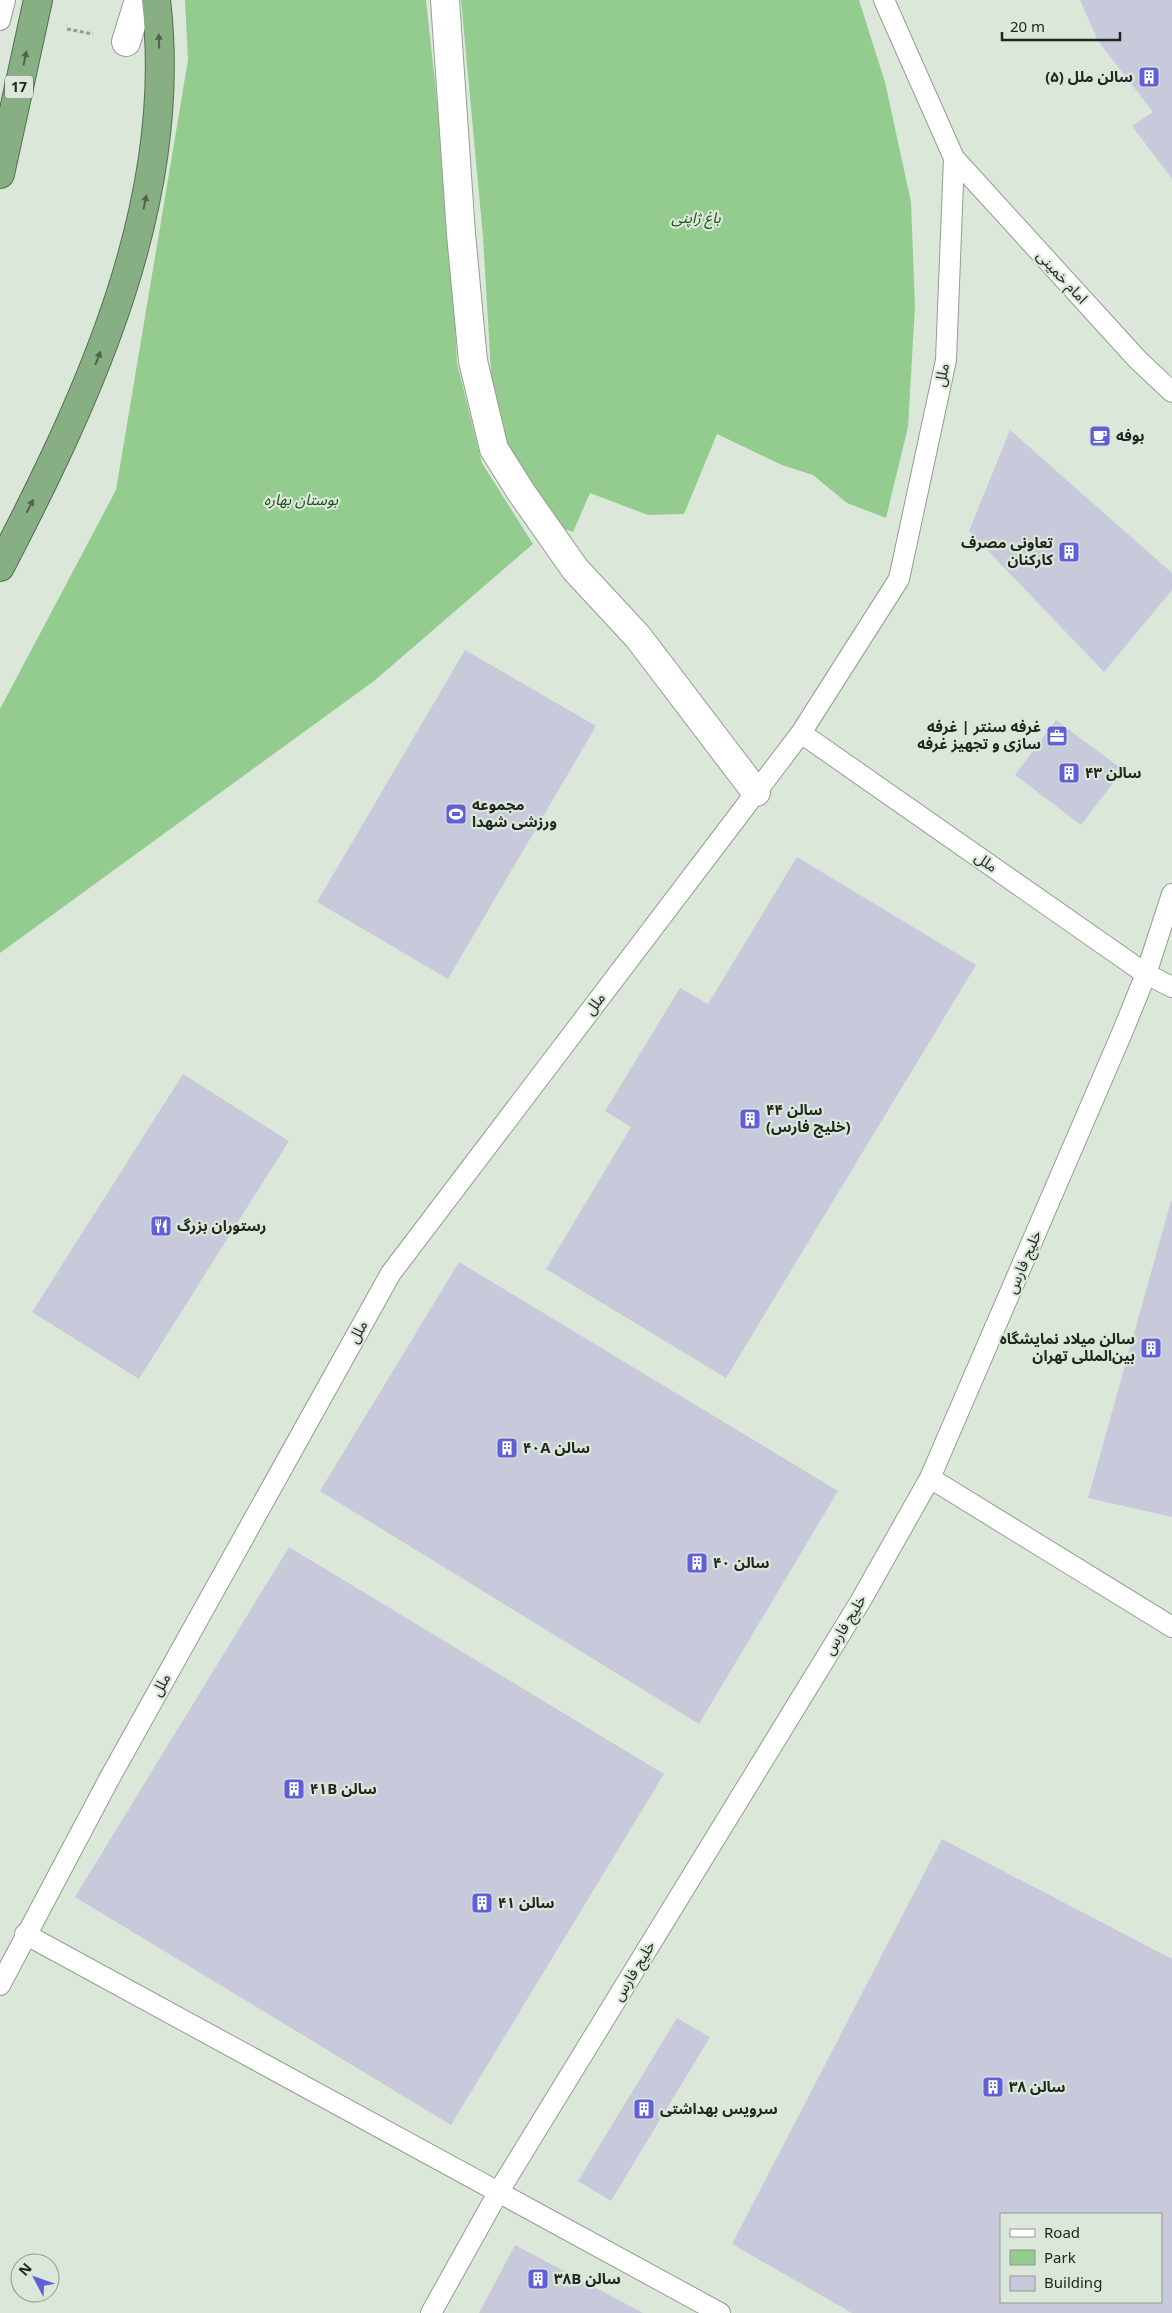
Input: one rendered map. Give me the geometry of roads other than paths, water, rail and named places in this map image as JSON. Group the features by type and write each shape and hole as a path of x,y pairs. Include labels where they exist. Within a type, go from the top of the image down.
{"highway":[{"path":"4,558 68,428 94,368 116,309 138,233 154,158 160,82 156,0"},
{"name":"17","path":"0,174 36,11"}],"street":[{"path":"126,42 139,0"},
{"path":"444,0 459,206 473,360 494,449 521,492 575,569 638,637 756,792"}],"lane":[{"path":"0,20 4,0"},
{"name":"ملل","path":"0,1985 25,1934 117,1764 391,1273 801,733 899,579 946,360 954,158 884,0"},
{"name":"امام خمینی","path":"954,158 1138,360 1172,392"},
{"name":"ملل","path":"801,733 1146,974 1172,988"},
{"name":"خلیج فارس","path":"431,2313 499,2191 860,1602 930,1478 1146,974 1172,894"},
{"path":"930,1478 1172,1628"},
{"path":"25,1934 720,2313"}],"place":[{"name":"(۵) سالن ملل","path":"1149,77"},
{"name":"بوفه","path":"1100,436"},
{"name":"تعاونی مصرف کارکنان","path":"1069,552"},
{"name":"غرفه سنتر | غرفه سازی و تجهیز غرفه","path":"1057,736"},
{"name":"سالن ۴۳","path":"1069,773"},
{"name":"مجموعه ورزشی شهدا","path":"456,814"},
{"name":"سالن ۴۴ (خلیج فارس)","path":"750,1119"},
{"name":"رستوران بزرگ","path":"161,1226"},
{"name":"سالن میلاد نمایشگاه بین‌المللی تهران","path":"1151,1348"},
{"name":"۴۰A سالن","path":"507,1448"},
{"name":"سالن ۴۰","path":"697,1563"},
{"name":"۴۱B سالن","path":"294,1789"},
{"name":"سالن ۴۱","path":"482,1903"},
{"name":"سالن ۳۸","path":"993,2087"},
{"name":"سرویس بهداشتی","path":"644,2109"},
{"name":"۳۸B سالن","path":"538,2279"}],"park label":[{"name":"باغ ژاپنی","path":"696,218"},
{"name":"بوستان بهاره","path":"301,500"}]}
